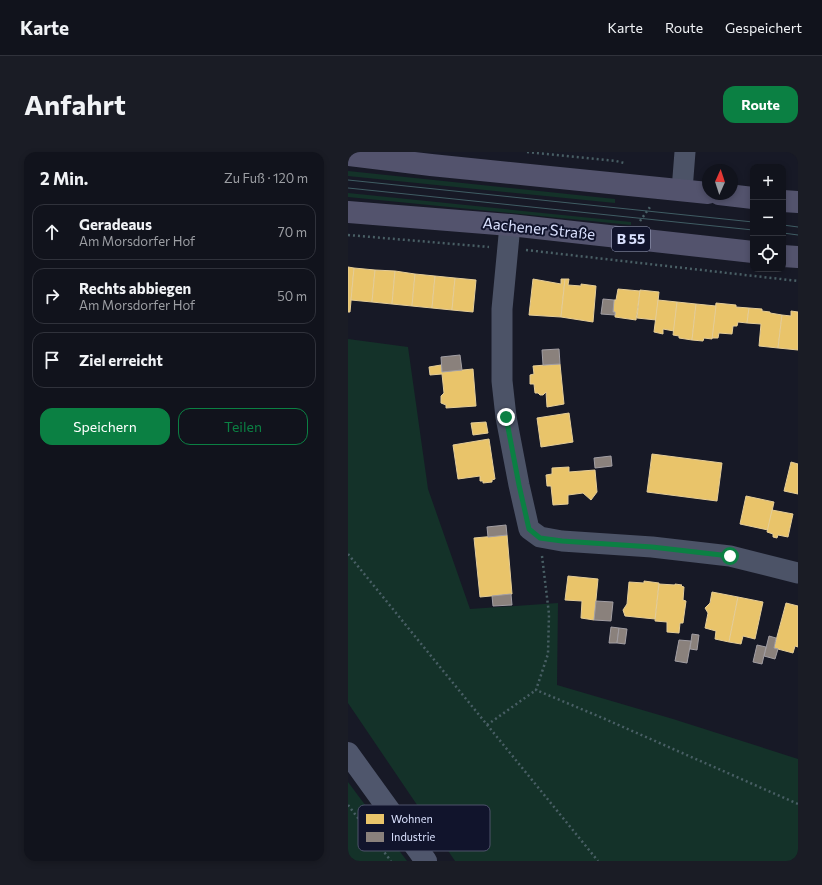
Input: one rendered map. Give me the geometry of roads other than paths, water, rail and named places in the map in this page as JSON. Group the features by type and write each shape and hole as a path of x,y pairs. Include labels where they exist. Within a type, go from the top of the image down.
{"main road":[{"path":"396,152 431,165"},
{"path":"348,155 431,165 624,174 682,190 702,192"},
{"path":"738,196 750,198"},
{"path":"786,201 798,202"},
{"name":"Aachener Straße","path":"348,212 510,225 750,252"},
{"path":"786,256 798,257"},
{"path":"348,754 385,805"},
{"path":"419,851 426,861"}],"street":[{"path":"682,190 685,152"},
{"path":"510,225 502,309 502,381 510,439 529,529 540,538 562,541 652,547 730,556 798,573"}],"tram line":[{"path":"348,180 750,222"},
{"path":"348,188 750,230"},
{"path":"786,225 798,227"},
{"path":"786,233 798,235"}]}
